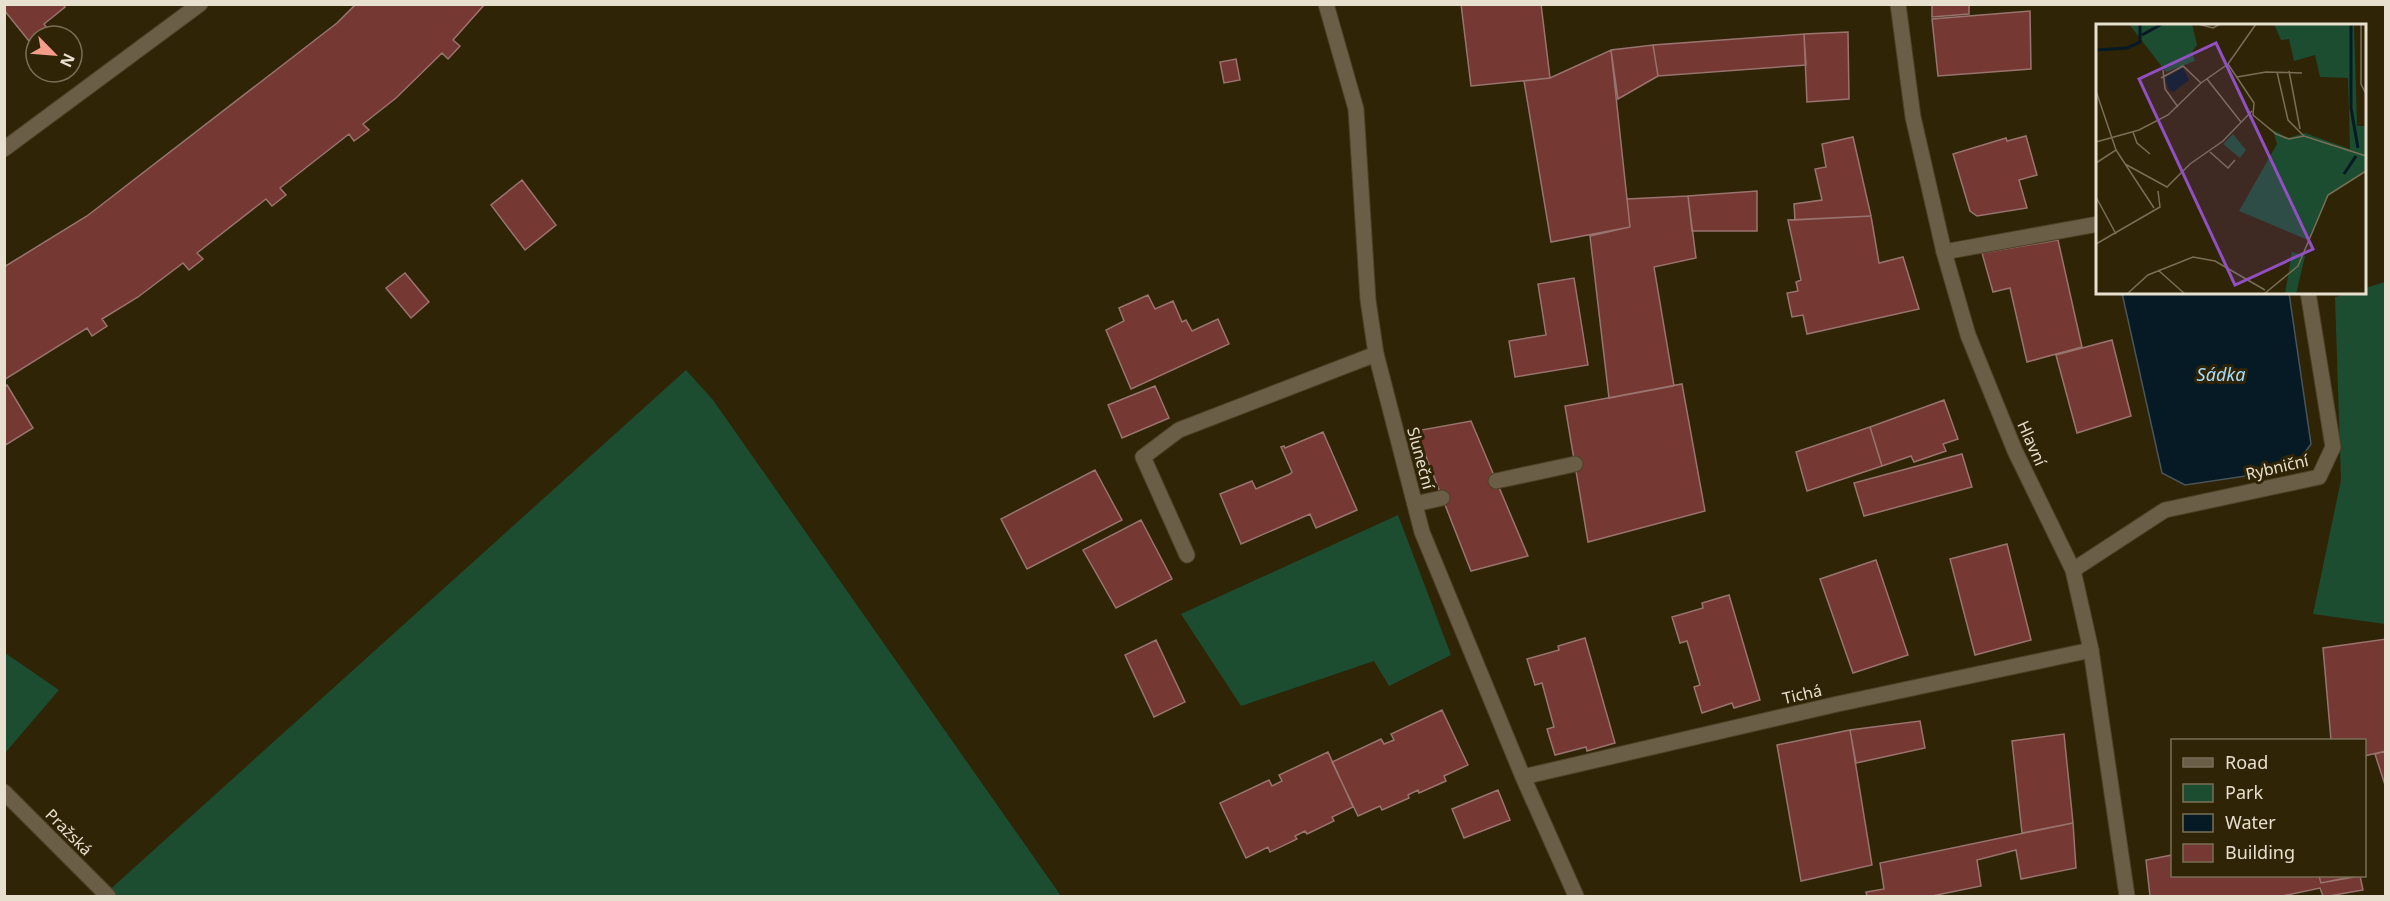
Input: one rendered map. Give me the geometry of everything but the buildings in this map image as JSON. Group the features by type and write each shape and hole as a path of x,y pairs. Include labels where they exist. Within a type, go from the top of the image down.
{"street":[{"path":"4,148 200,4"},
{"name":"Sluneční","path":"1326,4 1356,109 1368,300 1376,354 1422,532 1523,777 1576,897"},
{"name":"Hlavní","path":"1898,4 1913,117 1944,252 1968,334 2006,430 2073,570 2091,650 2127,897"},
{"path":"1944,252 2096,224"},
{"name":"Rybniční","path":"2073,570 2165,510 2319,477 2333,447 2308,294"},
{"path":"1186,555 1143,457 1179,430 1376,354"},
{"path":"1496,481 1575,464"},
{"path":"1415,504 1442,498"},
{"name":"Tichá","path":"1523,777 1822,708 2091,650"},
{"name":"Pražská","path":"4,792 108,897"}],"green space":[{"path":"2385,282 2385,624 2313,614 2341,480 2335,297 2347,294 2366,294 2366,288"},
{"path":"686,370 713,400 1061,896 108,896 105,894"},
{"path":"1398,515 1451,655 1389,686 1374,661 1241,706 1181,614"},
{"path":"5,653 59,690 5,753"}],"water":[{"name":"Sádka","path":"2122,294 2289,294 2311,444 2293,469 2185,485 2162,473"}]}
